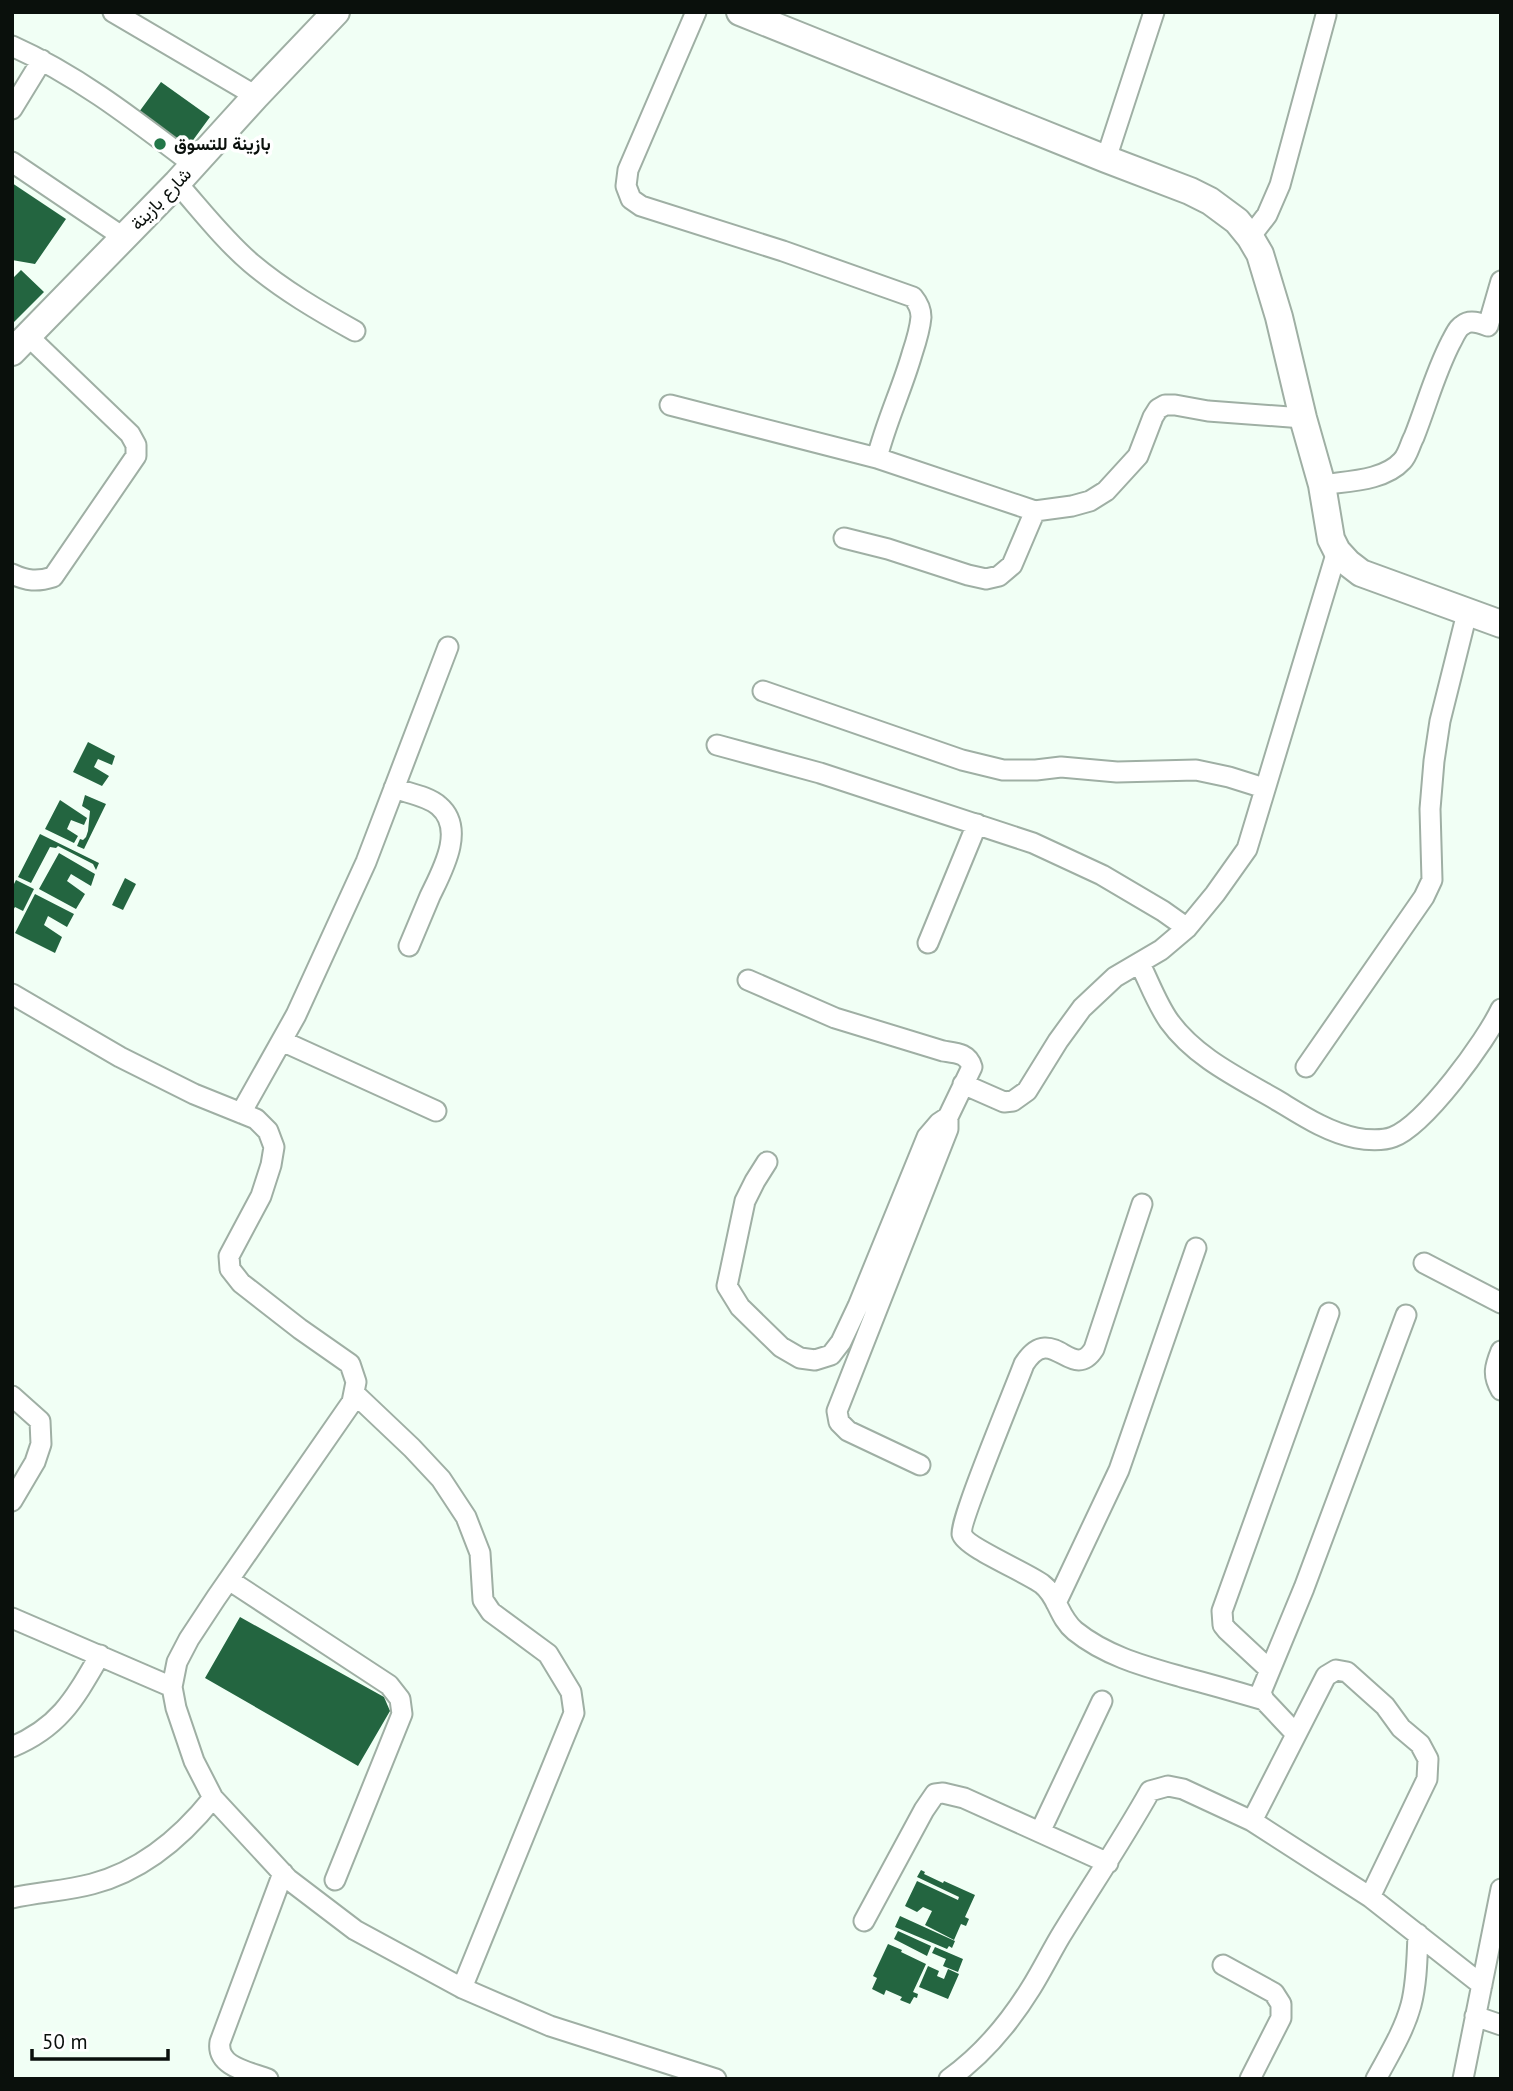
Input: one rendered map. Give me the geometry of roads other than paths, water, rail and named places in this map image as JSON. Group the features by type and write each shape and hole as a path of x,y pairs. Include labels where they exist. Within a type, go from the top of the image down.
{"street":[{"path":"113,12 256,96"},
{"name":"شارع بازينة","path":"20,344 186,174 336,12"},
{"path":"696,12 636,147 626,186 631,198 640,206 657,213 783,251 913,297 918,302 921,317 915,343 884,430 877,458"},
{"path":"740,12 1190,191 1210,201 1237,221 1260,254 1322,485 1331,539 1337,551 1361,573 1501,624"},
{"path":"1106,159 1154,12"},
{"path":"1250,237 1267,215 1280,185 1326,15"},
{"path":"12,46 42,60 127,115 186,174 234,247 252,264 304,302 355,331"},
{"path":"12,109 42,60"},
{"path":"12,162 123,237"},
{"path":"1322,485 1391,471 1404,459 1438,367 1461,326 1467,322 1475,322 1495,327 1501,281"},
{"path":"12,574 26,580 39,581 53,577 136,456 136,444 130,434 20,344"},
{"path":"670,405 877,458 1035,511 1072,506 1090,501 1107,491 1138,456 1153,417 1158,409 1165,405 1303,418"},
{"path":"844,538 986,579 999,576 1012,565 1035,511"},
{"path":"963,1084 1004,1102 1013,1101 1027,1091 1082,1008 1115,977 1161,950 1187,928 1247,849 1337,551"},
{"path":"1306,1067 1424,897 1432,880 1430,809 1434,761 1440,721 1467,613"},
{"path":"241,1113 296,1015 366,862 448,647"},
{"path":"763,691 962,760 1003,770 1061,767 1117,772 1196,770 1264,788"},
{"path":"717,745 820,773 1033,843 1102,874 1187,928"},
{"path":"394,788 437,803 450,822 448,856 409,946"},
{"path":"929,943 977,824"},
{"path":"1140,964 1169,1021 1200,1053 1320,1126 1356,1138 1391,1138 1423,1115 1478,1050 1501,1009"},
{"path":"748,980 835,1018 967,1057 972,1067 948,1117 947,1129 837,1411 839,1422 848,1431 920,1465"},
{"path":"12,994 120,1057 194,1094 256,1119 268,1131 274,1147 271,1165 261,1196 229,1256 230,1269 241,1283 350,1364 356,1382 352,1402 189,1639 177,1662 172,1687 176,1709 194,1761 213,1798 288,1880 355,1930 462,1988 550,2026 716,2079"},
{"path":"282,1041 436,1111"},
{"path":"767,1162 745,1201 727,1286 740,1307 781,1347 800,1357 814,1360 831,1354 841,1342 927,1137 948,1117"},
{"path":"1142,1204 1094,1349 1089,1357 1083,1360 1049,1348 1039,1348 1031,1353 1019,1377 961,1530 965,1540 1042,1584 1056,1602 1068,1625 1107,1652 1264,1700"},
{"path":"1056,1602 1119,1469 1196,1248"},
{"path":"1424,1263 1501,1303"},
{"path":"1270,1670 1227,1630 1223,1625 1222,1611 1329,1313"},
{"path":"1296,1734 1264,1700 1261,1692 1304,1588 1406,1315"},
{"path":"1501,1351 1495,1367 1495,1380 1501,1390"},
{"path":"354,1393 441,1479 466,1517 480,1553 482,1600 491,1612 548,1654 571,1692 574,1713 462,1988"},
{"path":"12,1396 40,1420 41,1444 35,1462 12,1501"},
{"path":"229,1580 389,1685 400,1699 402,1713 335,1880"},
{"path":"12,1618 172,1687"},
{"path":"12,1747 31,1739 56,1720 77,1694 100,1656"},
{"path":"1252,1821 1326,1676 1332,1671 1347,1672 1385,1706 1401,1728 1419,1744 1426,1754 1428,1764 1427,1779 1370,1897"},
{"path":"1040,1832 1102,1701"},
{"path":"949,2079 984,2049 1030,1990 1150,1791 1159,1787 1183,1789 1252,1821 1370,1897 1482,1984"},
{"path":"864,1922 935,1794 964,1798 1108,1863"},
{"path":"12,1898 90,1885 115,1877 149,1860 194,1821 213,1798"},
{"path":"268,2079 222,2059 219,2051 220,2042 283,1873"},
{"path":"1462,2079 1501,1889"},
{"path":"1376,2079 1406,2021 1411,2005 1418,1934"},
{"path":"1223,1965 1274,1993 1281,2004 1280,2018 1250,2079"},
{"path":"1475,2016 1501,2025"}],"place":[{"name":"بازينة للتسوق","path":"160,144"}]}
